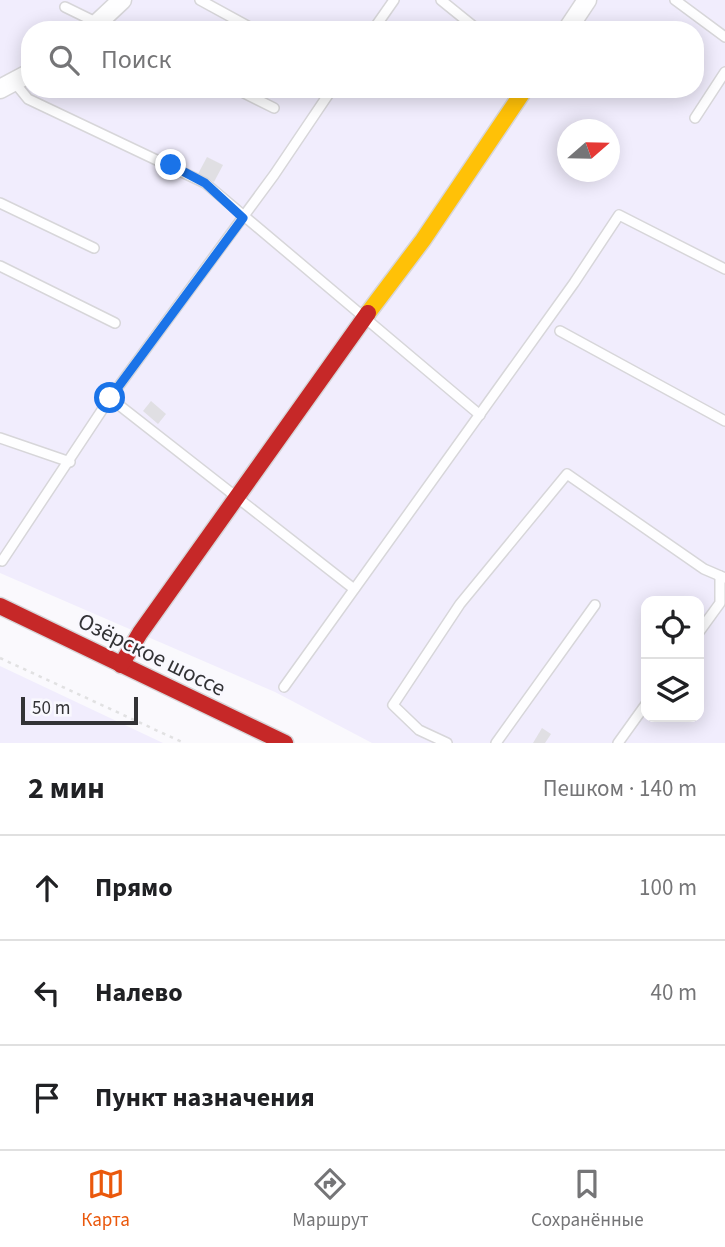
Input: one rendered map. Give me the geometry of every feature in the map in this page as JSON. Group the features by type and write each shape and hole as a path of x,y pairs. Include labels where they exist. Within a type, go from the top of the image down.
{"street":[{"path":"105,21 122,0"},
{"path":"573,21 587,0"},
{"path":"121,665 140,633 423,240 518,98"},
{"name":"Озёрское шоссе","path":"0,606 285,743"}],"lane":[{"path":"200,0 238,21"},
{"path":"379,21 394,0"},
{"path":"441,0 467,21"},
{"path":"675,0 703,21"},
{"path":"65,7 90,21"},
{"path":"704,21 725,37"},
{"path":"695,118 725,72"},
{"path":"27,98 205,183 243,218 480,415"},
{"path":"254,98 274,108"},
{"path":"2,561 110,398 243,218 326,98"},
{"path":"0,203 94,248"},
{"path":"284,687 480,415 619,215 725,269"},
{"path":"0,266 115,323"},
{"path":"560,331 725,421"},
{"path":"110,398 354,589"},
{"path":"0,438 69,462"},
{"path":"447,743 419,730 393,705 460,604 567,474 704,569 723,577 720,603 704,625"},
{"path":"496,743 595,605"},
{"path":"618,743 641,711"}],"path":[{"path":"0,658 184,743"}],"shaded area":[{"path":"0,0 725,0 725,743 372,743 275,692 0,573"},
{"path":"0,666 163,743 0,743"}],"building":[{"path":"207,157 223,165 214,182 198,174"},
{"path":"151,401 166,414 158,424 143,411"},
{"path":"542,728 551,734 545,743 533,743"}],"traffic: slow":[{"path":"368,313 423,240 519,98"}],"traffic: jam":[{"path":"121,665 140,633 368,313"},
{"path":"0,606 285,743"}],"route":[{"path":"110,398 243,218 205,183 171,165"}]}
